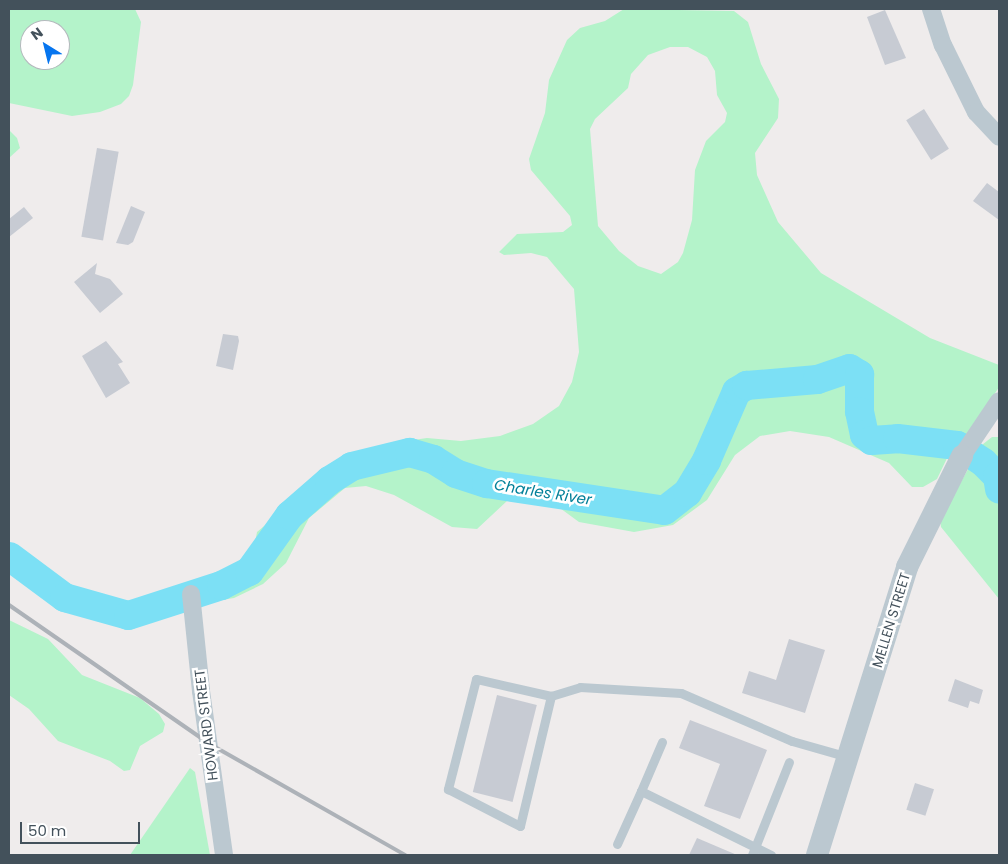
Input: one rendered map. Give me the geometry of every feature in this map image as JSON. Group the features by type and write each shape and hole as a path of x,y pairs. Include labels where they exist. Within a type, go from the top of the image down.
{"street":[{"path":"931,9 943,46 976,112 999,137"},
{"name":"MELLEN STREET","path":"817,855 907,566 966,450 999,401"},
{"name":"HOWARD STREET","path":"192,594 201,691 224,855"}],"lane":[{"path":"551,696 520,826 448,789 476,679 551,696 580,687 682,693 792,742 848,757"},
{"path":"617,844 662,742"},
{"path":"754,851 788,762"},
{"path":"641,791 754,851 771,855"}],"green space":[{"path":"9,9 135,9 141,22 133,85 129,96 121,104 100,112 72,116 9,103"},
{"path":"624,9 734,11 748,22 761,64 779,99 778,118 755,153 757,175 778,222 821,273 930,338 999,365 999,387 965,441 949,454 937,479 923,487 912,487 889,463 829,437 790,431 760,436 735,455 707,500 673,525 634,532 579,522 553,503 526,498 507,501 477,529 452,527 394,495 366,486 345,488 309,518 286,563 263,584 234,598 216,601 210,597 208,592 211,584 253,554 257,532 343,460 386,444 427,438 461,441 500,436 533,424 559,406 572,382 579,352 574,289 547,257 531,253 504,255 499,252 517,234 563,232 572,225 570,216 531,170 529,159 545,113 549,80 567,40 580,28 605,21","holes":["670,47 688,47 707,57 715,71 717,95 727,113 725,122 706,141 695,170 692,220 683,253 678,262 661,274 638,266 619,251 598,226 590,129 595,119 628,88 631,74 648,55"]},
{"path":"9,130 17,138 20,148 9,158"},
{"path":"992,437 999,437 999,599 941,527 940,519 971,464 973,452"},
{"path":"9,620 48,639 82,675 140,698 159,714 165,724 163,732 140,746 130,770 124,771 110,761 58,741 29,709 9,695"},
{"path":"190,768 195,772 210,855 130,855"}],"building":[{"path":"885,10 906,58 885,65 867,17"},
{"path":"924,109 949,149 931,160 906,120"},
{"path":"97,148 119,152 103,240 81,237"},
{"path":"987,183 999,192 999,220 973,201"},
{"path":"131,206 145,212 133,242 128,245 116,243"},
{"path":"24,207 33,218 9,237 9,219"},
{"path":"97,263 95,274 110,279 123,294 100,313 74,282"},
{"path":"223,334 238,336 239,341 233,370 216,366"},
{"path":"106,341 123,362 118,364 130,383 106,398 82,356"},
{"path":"789,639 825,650 805,713 742,693 749,671 776,680"},
{"path":"955,679 983,690 979,704 970,701 968,708 948,701"},
{"path":"497,695 537,705 513,802 473,792"},
{"path":"690,720 767,750 740,819 704,806 720,764 679,748"},
{"path":"915,783 934,789 925,816 906,810"},
{"path":"697,838 737,855 689,855"}],"waterway":[{"name":"Charles River","path":"9,556 64,597 128,615 221,585 249,571 289,515 329,480 351,466 409,452 433,459 455,473 486,483 664,510 687,492 706,460 736,391 746,385 817,379 849,368 859,374 859,411 864,434 871,440 897,438 957,445 983,462 997,476 999,489"}],"railway":[{"path":"9,605 208,743 405,855"}]}
